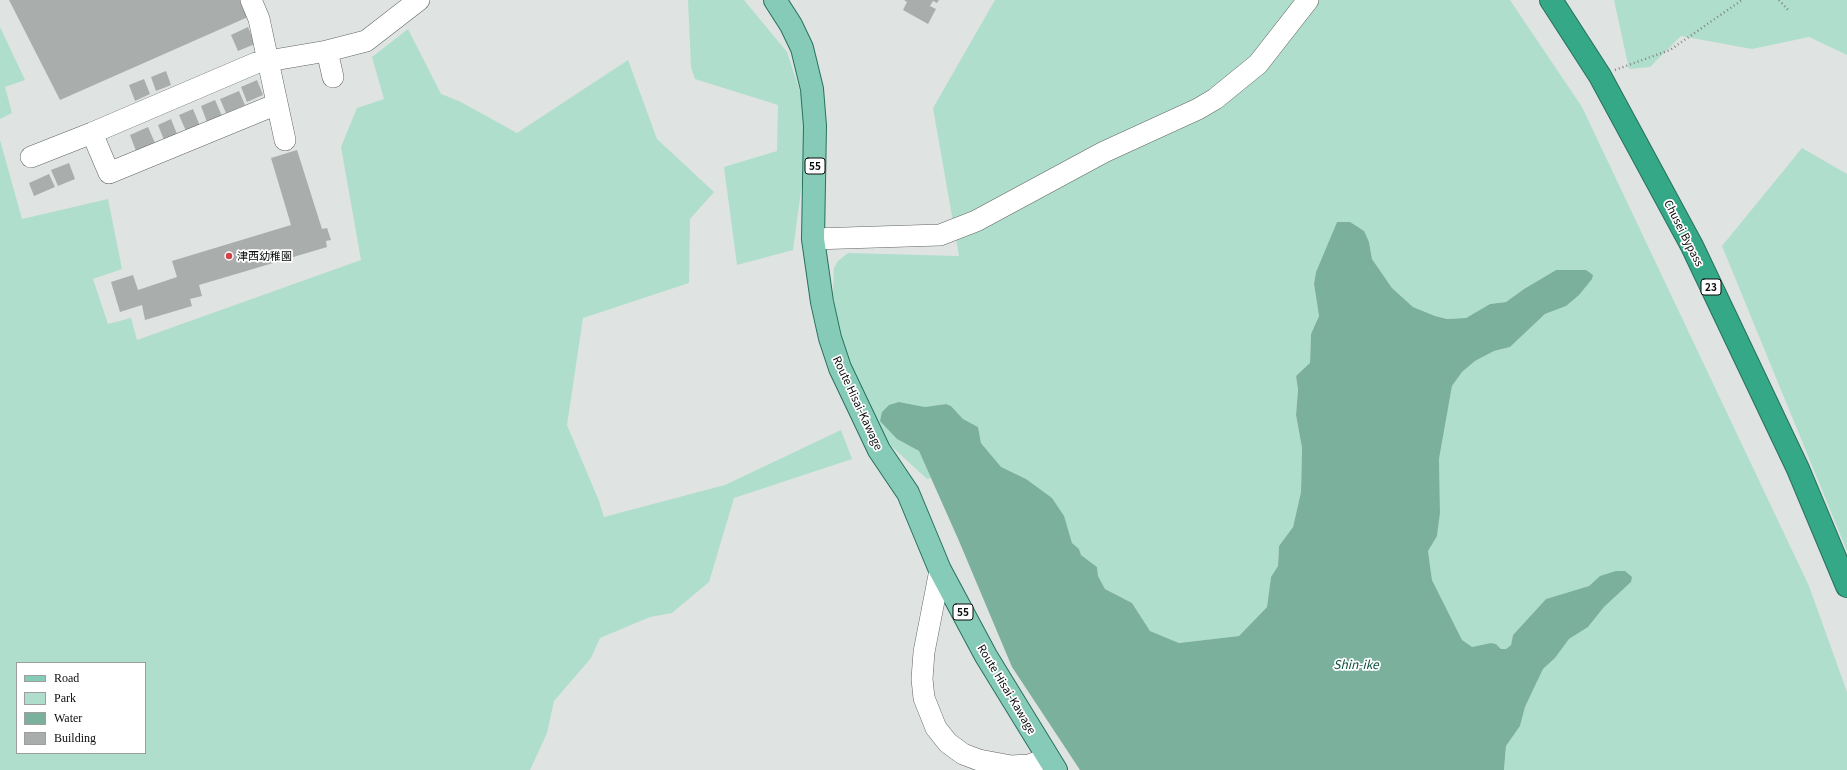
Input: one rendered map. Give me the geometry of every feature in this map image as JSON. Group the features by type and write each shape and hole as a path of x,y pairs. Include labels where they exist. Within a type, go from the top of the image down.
{"highway":[{"name":"Chusei Bypass","path":"1551,0 1600,76 1692,246 1798,469 1847,586"}],"main road":[{"name":"Route Hisai-Kawage","path":"779,1 802,48 812,89 815,126 813,240 830,338 840,368 879,450 908,493 940,570 986,656 1052,764"}],"street":[{"path":"251,0 259,19 285,140"},
{"path":"32,156 92,133 256,63 327,51 366,41 419,0"},
{"path":"813,240 940,235 976,221 1104,152 1198,109 1215,99 1258,64 1308,0"},
{"path":"327,51 333,77"},
{"path":"92,133 109,173 277,104"},
{"path":"940,570 924,652 922,679 924,698 936,728 948,743 963,754 979,760 1011,766 1052,764"}],"path":[{"path":"1600,76 1670,50 1742,0"},
{"path":"1779,0 1790,11"}],"green space":[{"path":"688,0 744,0 787,52 803,101 803,176 793,250 737,265 724,167 777,151 778,105 695,79 691,67"},
{"path":"995,0 1510,0 1582,107 1809,586 1847,692 1847,770 1504,770 1506,746 1520,726 1525,707 1543,669 1555,658 1569,639 1588,627 1604,607 1631,582 1600,576 1589,586 1546,599 1513,635 1511,645 1506,649 1501,649 1496,644 1491,643 1472,647 1465,644 1432,580 1428,551 1437,535 1440,513 1439,459 1452,386 1462,372 1475,361 1494,351 1510,347 1545,314 1566,306 1592,279 1566,271 1556,270 1524,289 1506,302 1490,304 1466,318 1447,319 1413,307 1392,288 1372,259 1369,242 1337,222 1316,272 1314,284 1319,316 1311,334 1310,364 1296,376 1298,390 1296,415 1302,448 1301,492 1293,527 1279,546 1278,566 1271,578 1267,607 1239,636 1179,643 1150,631 1132,603 1105,589 1098,576 1097,567 1081,555 1079,549 1072,543 1069,536 1026,479 1001,468 981,443 978,427 963,419 951,406 946,404 925,407 899,402 897,439 919,451 931,478 927,479 888,443 870,419 851,380 836,322 833,291 834,268 838,261 848,253 959,256 933,108"},
{"path":"1614,0 1847,0 1847,55 1809,37 1752,49 1681,36 1650,67 1629,69"},
{"path":"0,27 25,80 5,87 12,113 0,119"},
{"path":"408,29 441,94 459,101 517,133 628,60 657,139 714,192 690,219 689,283 583,318 567,425 599,501 604,517 725,485 841,430 852,459 734,498 709,582 672,613 650,617 600,638 591,658 554,701 547,733 530,770 0,770 0,140 22,219 108,199 122,269 93,279 108,324 131,318 137,340 361,260 341,147 357,108 384,99 372,57"},
{"path":"1802,148 1847,174 1847,551 1722,246"}],"water":[{"name":"Shin-ike","path":"1337,222 1350,222 1364,231 1369,242 1372,259 1392,288 1413,307 1447,319 1466,318 1490,304 1506,302 1524,289 1556,270 1586,270 1593,275 1592,279 1579,295 1566,306 1545,314 1510,347 1494,351 1475,361 1462,372 1452,386 1439,459 1440,513 1437,536 1428,551 1432,580 1462,640 1472,647 1491,643 1496,644 1501,649 1506,649 1511,645 1513,635 1546,599 1589,586 1600,576 1616,571 1625,571 1632,577 1631,582 1604,607 1588,627 1569,639 1555,658 1543,669 1525,707 1520,726 1506,746 1504,770 1080,770 1012,667 919,451 897,439 880,421 882,412 889,405 899,402 925,407 946,404 951,406 963,419 978,427 981,443 1001,467 1026,479 1052,498 1064,516 1072,543 1079,549 1081,555 1097,567 1098,576 1105,589 1132,603 1150,631 1179,643 1239,636 1267,607 1271,577 1278,566 1279,546 1293,527 1301,492 1302,448 1296,415 1298,390 1296,376 1310,363 1311,334 1319,316 1314,284 1316,272"}],"building":[{"path":"9,0 240,0 248,17 60,100"},
{"path":"904,0 939,0 937,3 933,1 930,6 936,9 928,24 903,10 907,2"},
{"path":"248,27 255,44 238,51 231,35"},
{"path":"166,71 171,85 156,91 151,77"},
{"path":"144,79 150,94 135,101 129,85"},
{"path":"257,80 263,95 247,102 241,87"},
{"path":"239,91 245,105 226,113 220,99"},
{"path":"215,100 222,116 207,122 201,106"},
{"path":"193,109 200,126 186,131 179,115"},
{"path":"171,119 177,134 164,140 158,125"},
{"path":"148,127 155,143 136,151 130,135"},
{"path":"297,150 322,229 327,228 331,240 326,241 327,247 199,285 202,296 190,299 192,306 145,320 142,305 120,312 111,282 133,275 138,290 177,277 172,261 291,225 271,158"},
{"path":"69,163 75,179 58,186 51,170"},
{"path":"49,174 55,187 34,196 29,183"}],"place":[{"name":"津西幼稚園","path":"229,256"}]}
